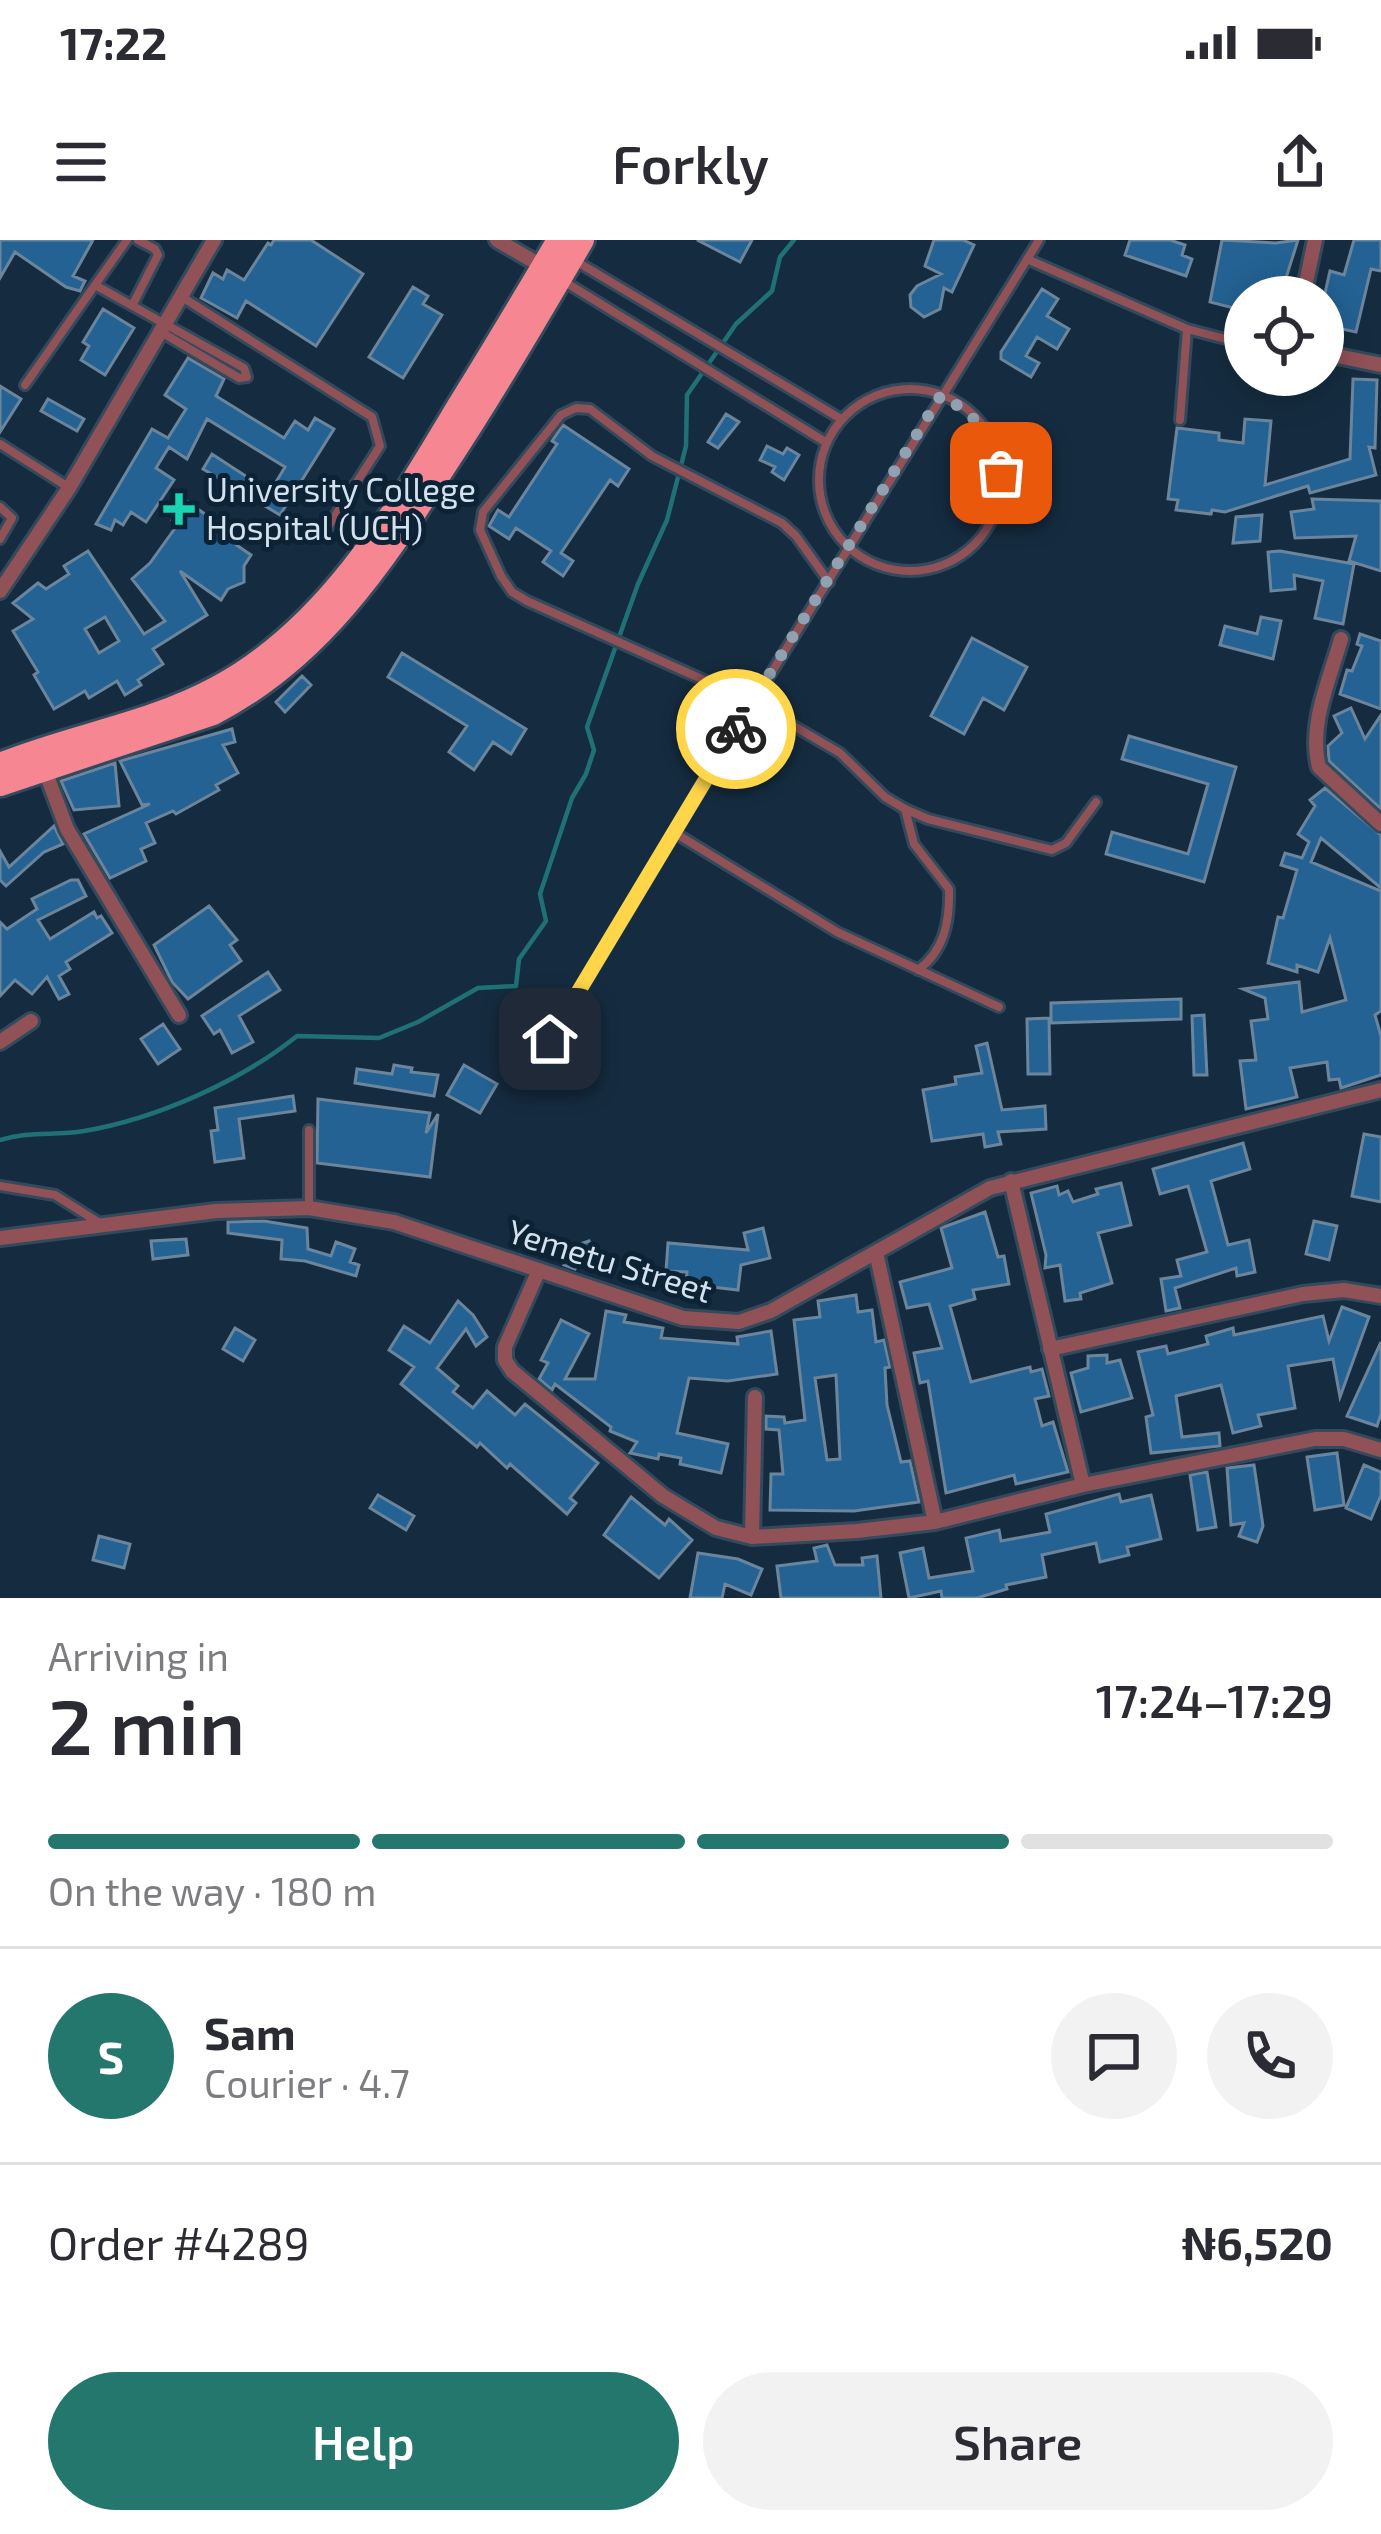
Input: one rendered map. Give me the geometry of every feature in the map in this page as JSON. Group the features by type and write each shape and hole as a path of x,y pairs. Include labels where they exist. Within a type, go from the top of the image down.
{"highway":[{"path":"0,784 185,724 237,700 306,650 344,611 558,253"},
{"path":"0,764 192,701 242,673 291,636 396,524"}],"street":[{"path":"0,591 69,488 214,240"},
{"path":"497,240 558,253"},
{"path":"1308,276 1316,240"},
{"path":"1344,357 1381,365"},
{"path":"1341,639 1315,728 1316,755 1319,767 1381,824"},
{"path":"44,768 67,829 179,1016"},
{"path":"0,1042 32,1021"},
{"name":"Yemetu Street","path":"0,1238 252,1208 309,1208 394,1222 683,1318 740,1322 771,1311 967,1200 1011,1181 1381,1090"},
{"path":"1011,1181 1083,1485"},
{"path":"876,1252 935,1522"},
{"path":"539,1270 505,1347 505,1360 512,1371 663,1496 716,1528 752,1537 935,1522 1083,1485 1315,1439 1344,1439 1381,1450"},
{"path":"1050,1349 1303,1294 1344,1290 1381,1295"},
{"path":"752,1537 755,1397"}],"lane":[{"path":"26,385 128,240"},
{"path":"133,304 158,255 138,240"},
{"path":"550,1039 1039,240"},
{"path":"558,253 841,419"},
{"path":"558,253 699,364 827,443"},
{"path":"1027,259 1187,329 1224,339"},
{"path":"94,285 133,304 164,328 239,378 247,376 244,368 164,328"},
{"path":"182,296 372,417 380,446 328,527"},
{"path":"1180,420 1187,329"},
{"path":"921,389 941,395 967,410 996,447 999,502 985,532 958,561 934,571 884,567 850,546 823,507 819,475 827,443 841,419 860,403 887,392 921,389"},
{"path":"829,582 782,523 673,468 590,410 575,408 561,415 483,512 480,530 512,592 753,702 840,753 885,797 928,820 1052,850 1066,843 1096,802"},
{"path":"0,445 69,488"},
{"path":"0,506 12,518 0,539"},
{"path":"905,809 910,837 946,883 950,898 941,948 916,971"},
{"path":"674,832 837,932 999,1007"},
{"path":"309,1130 309,1208"},
{"path":"0,1186 55,1195 103,1225"}],"building":[{"path":"0,240 93,240 73,276 85,281 80,291 66,287 15,252 0,278"},
{"path":"274,240 311,240 363,274 316,346 246,301 237,318 201,298 213,273 223,279 227,270 244,280"},
{"path":"697,240 752,240 740,262"},
{"path":"934,240 974,245 952,292 944,288 940,309 924,317 911,307 910,295 941,274 925,266"},
{"path":"1130,240 1170,240 1185,245 1182,255 1192,259 1186,276 1125,255"},
{"path":"1222,240 1298,240 1287,276 1224,276 1224,306 1210,302"},
{"path":"1354,240 1381,240 1381,271 1371,269 1356,332 1344,329 1344,276 1329,276 1330,271 1344,275"},
{"path":"413,287 428,296 423,304 442,315 403,378 369,357"},
{"path":"1042,289 1058,299 1047,316 1069,329 1057,349 1037,337 1026,356 1039,363 1031,377 1001,359 1001,352"},
{"path":"103,309 134,328 105,375 81,360 89,346 83,342"},
{"path":"188,358 224,379 216,396 284,438 295,421 308,430 315,418 334,429 280,515 203,469 212,454 270,492 285,467 207,419 187,459 169,447 156,468 174,480 146,522 131,512 123,525 115,520 111,530 96,524 152,429 168,438 186,409 165,395"},
{"path":"1353,379 1377,380 1375,448 1369,447 1376,475 1310,493 1308,486 1211,514 1176,510 1178,500 1168,499 1177,428 1219,433 1219,440 1243,443 1245,419 1271,421 1265,485 1350,459"},
{"path":"0,386 21,399 0,432"},
{"path":"48,399 84,419 77,431 41,411"},
{"path":"726,414 739,422 718,448 708,442"},
{"path":"563,425 629,469 618,486 610,480 561,553 573,561 563,576 543,562 551,551 516,528 509,539 489,526 498,510 509,517 557,444 552,441"},
{"path":"767,446 799,455 784,480 772,472 775,467 760,460"},
{"path":"1312,499 1381,501 1381,571 1349,561 1356,536 1295,538 1291,512 1314,509"},
{"path":"185,500 239,538 235,544 251,555 244,566 244,582 228,589 221,600 180,571 207,615 153,649 163,664 125,695 117,681 89,698 85,691 54,709 13,631 33,619 13,603 38,583 46,589 69,574 64,566 88,551 144,634 165,621 132,579 178,524 172,520","holes":["105,617 119,641 99,653 85,629"]},
{"path":"1262,515 1260,541 1233,543 1236,517"},
{"path":"1268,552 1354,564 1343,624 1315,618 1323,581 1294,575 1295,589 1271,591"},
{"path":"1261,617 1281,621 1273,659 1220,645 1225,626 1257,634"},
{"path":"1360,634 1381,641 1381,709 1340,694 1347,670 1352,671 1362,646 1357,644"},
{"path":"972,638 1027,667 1004,710 983,698 964,734 931,716"},
{"path":"402,653 526,729 511,754 493,742 474,770 449,752 467,726 388,677"},
{"path":"302,676 311,685 285,712 276,702"},
{"path":"1351,708 1365,739 1381,715 1381,809 1329,761 1328,746 1342,733 1334,716"},
{"path":"232,729 235,742 223,745 238,773 216,785 219,790 176,814 173,811 146,823 155,843 141,849 146,861 110,878 84,834 150,804 142,805 120,761"},
{"path":"1129,736 1236,767 1204,882 1106,854 1112,832 1188,854 1208,784 1122,759"},
{"path":"115,763 119,806 74,810 61,781"},
{"path":"1325,788 1381,835 1381,888 1321,838 1311,862 1381,891 1381,1011 1375,1015 1381,1036 1381,1075 1341,1088 1339,1079 1329,1080 1327,1062 1290,1068 1297,1097 1246,1109 1240,1061 1256,1060 1251,1021 1268,1019 1265,998 1243,989 1299,982 1302,1012 1346,1000 1330,938 1318,972 1297,965 1297,972 1268,963 1278,917 1283,918 1297,870 1281,865 1285,853 1302,858 1309,842 1298,834 1315,806 1310,800"},
{"path":"54,826 63,844 44,852 6,886 0,880 0,851 9,867"},
{"path":"78,880 86,896 38,920 50,939 94,912 112,933 66,962 70,969 59,976 69,994 59,999 47,977 32,994 15,980 0,996 0,922 7,929 37,909 32,899"},
{"path":"209,906 237,940 230,945 241,961 188,999 172,982 154,945"},
{"path":"268,972 280,990 239,1016 253,1042 232,1053 220,1030 214,1034 202,1016"},
{"path":"1181,999 1181,1019 1051,1023 1051,1003"},
{"path":"1204,1015 1207,1075 1194,1075 1192,1016"},
{"path":"1049,1018 1050,1074 1028,1074 1027,1019"},
{"path":"163,1024 180,1049 158,1064 141,1039"},
{"path":"987,1043 1002,1110 1045,1106 1046,1129 998,1132 1001,1144 985,1147 983,1134 932,1141 923,1090 956,1084 955,1077 982,1073 976,1046"},
{"path":"394,1065 438,1075 434,1096 355,1083 357,1069 392,1074"},
{"path":"464,1065 497,1084 480,1113 447,1095"},
{"path":"293,1096 295,1111 239,1119 244,1158 215,1162 211,1131 218,1130 215,1108"},
{"path":"318,1099 430,1113 426,1133 438,1114 430,1177 317,1163"},
{"path":"1364,1134 1381,1137 1381,1202 1352,1196"},
{"path":"1243,1143 1250,1169 1211,1181 1228,1245 1249,1240 1255,1272 1237,1276 1236,1268 1175,1288 1180,1308 1166,1311 1161,1279 1181,1276 1177,1260 1207,1252 1188,1186 1160,1194 1153,1169"},
{"path":"1121,1183 1131,1225 1098,1233 1112,1283 1080,1293 1081,1299 1065,1301 1060,1265 1045,1268 1031,1193 1057,1186 1059,1195 1068,1191 1073,1202 1098,1194 1096,1189"},
{"path":"985,1212 998,1257 1004,1256 1009,1284 973,1290 975,1299 950,1306 971,1382 1030,1367 1031,1372 1042,1369 1049,1396 1035,1399 1042,1426 1053,1422 1068,1472 1016,1484 1014,1475 946,1493 928,1381 920,1383 914,1353 942,1348 929,1304 907,1308 900,1282 952,1268 941,1228"},
{"path":"264,1221 307,1228 308,1249 331,1256 336,1242 355,1249 350,1262 359,1265 356,1276 281,1259 282,1240 228,1233 228,1222"},
{"path":"1314,1221 1337,1226 1329,1260 1306,1254"},
{"path":"763,1228 770,1258 741,1265 738,1290 686,1284 687,1272 666,1271 668,1243 748,1250 744,1233"},
{"path":"186,1239 188,1255 153,1259 151,1241"},
{"path":"553,1239 572,1247 589,1241 594,1253 578,1259 575,1269 564,1265 567,1258 549,1250"},
{"path":"856,1295 858,1312 872,1310 876,1342 884,1340 890,1367 885,1368 887,1405 901,1462 910,1461 919,1502 854,1511 770,1510 771,1474 783,1474 779,1430 766,1429 766,1416 784,1417 785,1423 805,1420 794,1320 820,1317 818,1301","holes":["836,1375 840,1459 827,1460 815,1378"]},
{"path":"458,1301 487,1337 476,1346 466,1329 437,1368 458,1386 453,1392 473,1408 487,1391 515,1415 525,1404 598,1463 570,1498 576,1503 567,1514 510,1464 507,1468 480,1443 477,1447 401,1384 414,1367 389,1350 404,1326 430,1343"},
{"path":"1342,1307 1369,1317 1340,1397 1333,1359 1288,1366 1295,1408 1258,1415 1261,1426 1233,1433 1221,1385 1176,1396 1182,1437 1219,1433 1220,1446 1151,1453 1146,1417 1153,1415 1138,1352 1166,1346 1168,1354 1208,1344 1206,1336 1233,1328 1234,1335 1323,1316 1329,1341"},
{"path":"606,1311 626,1315 624,1322 663,1328 661,1338 738,1344 737,1337 771,1331 777,1374 728,1381 689,1378 677,1433 728,1444 721,1473 680,1464 681,1458 630,1453 637,1442 610,1431 611,1427 555,1384 552,1390 539,1379 548,1363 541,1360 561,1320 589,1334 565,1379 595,1379"},
{"path":"235,1328 255,1340 243,1361 223,1349"},
{"path":"1381,1342 1381,1414 1377,1426 1347,1416"},
{"path":"1107,1355 1107,1363 1120,1360 1132,1398 1081,1412 1071,1373 1088,1368 1088,1356"},
{"path":"1337,1453 1344,1505 1315,1510 1307,1457"},
{"path":"1254,1465 1263,1526 1257,1542 1239,1536 1244,1523 1231,1525 1227,1468"},
{"path":"1364,1465 1381,1472 1381,1495 1371,1519 1346,1508"},
{"path":"1207,1472 1216,1527 1198,1530 1190,1475"},
{"path":"1119,1494 1121,1502 1151,1495 1161,1539 1127,1547 1129,1555 1100,1562 1096,1543 1042,1555 1046,1577 1006,1585 1007,1589 977,1598 942,1598 941,1591 909,1598 900,1553 923,1548 929,1578 973,1571 966,1538 999,1530 1001,1541 1050,1532 1046,1514"},
{"path":"378,1495 414,1516 406,1530 370,1508"},
{"path":"631,1497 665,1525 669,1519 692,1540 659,1578 604,1535"},
{"path":"99,1536 130,1544 124,1568 93,1560"},
{"path":"827,1545 835,1565 863,1565 862,1558 877,1556 881,1598 781,1598 777,1566 817,1561 814,1548"},
{"path":"698,1553 738,1559 762,1569 751,1595 725,1584 722,1598 690,1598"}],"waterway":[{"path":"0,1140 84,1131 140,1117 224,1083 297,1036 379,1038 478,988 516,986 519,959 546,921 540,894 572,798 594,750 587,727 638,584 667,520 686,446 687,395 736,324 772,291 780,257 794,240"}],"way so far":[{"path":"736,729 941,395 981,423 996,447 1001,473"}],"place":[{"name":"University College Hospital (UCH)","path":"179,509"}],"route":[{"path":"550,1039 736,729"}]}
